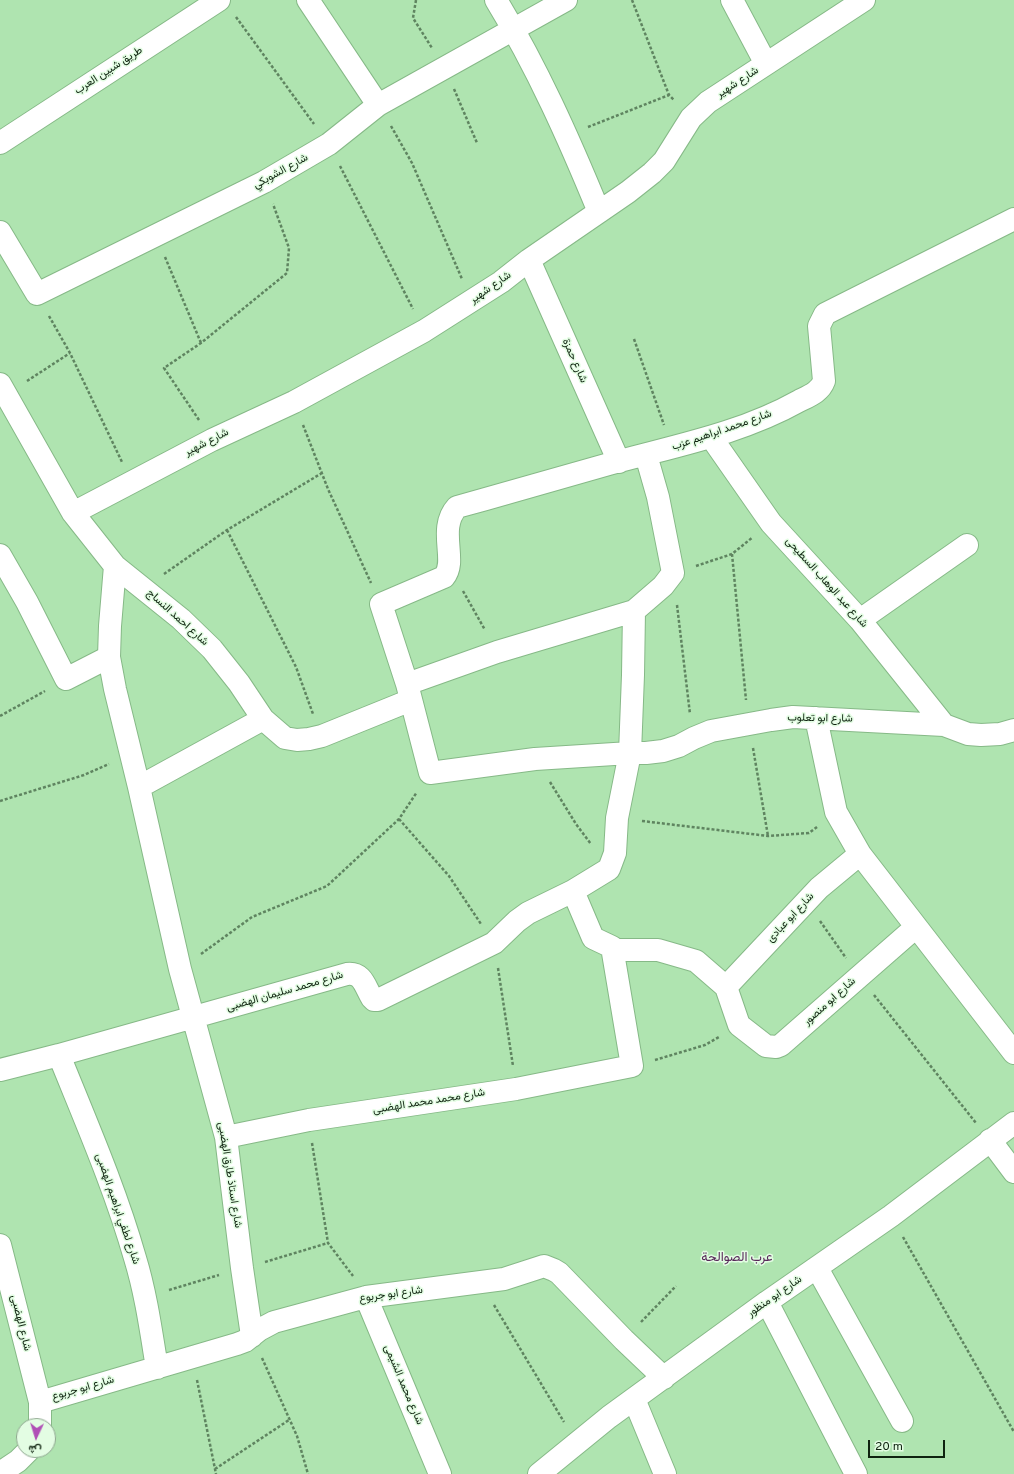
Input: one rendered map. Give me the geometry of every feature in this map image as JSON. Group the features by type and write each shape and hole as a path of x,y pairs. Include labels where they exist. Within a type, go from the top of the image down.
{"street":[{"path":"308,0 378,105"},
{"path":"496,0 514,30 567,136 599,212"},
{"name":"شارع الشوبكي","path":"37,294 264,182 329,144 378,105 566,0"},
{"path":"732,0 766,64"},
{"name":"شارع شهير","path":"73,513 212,440 294,402 424,331 471,302 652,173 664,161 691,118 708,102 864,0"},
{"name":"طريق شبين العرب","path":"0,143 226,6"},
{"name":"شارع محمد ابراهيم عزب","path":"449,566 447,531 448,521 457,507 711,438 754,423 784,410 822,387 824,372 819,326 825,314 1014,219"},
{"path":"0,232 37,294"},
{"name":"شارع حمزة","path":"529,260 619,462"},
{"name":"شارع احمد النساج","path":"3,389 73,513 115,566 181,619 212,649 239,683 263,719 285,738 297,740 322,736 409,692 497,652 634,611"},
{"name":"شارع عبد الوهاب السطيحى","path":"711,438 772,523 860,620 944,725"},
{"path":"609,869 614,853 617,818 630,753 634,611 663,586 673,573 658,497 646,455"},
{"path":"860,620 967,545"},
{"path":"0,555 27,602 66,679 110,657"},
{"name":"شارع استاذ طارق الهضبى","path":"115,566 110,626 110,657 115,689 139,787 180,969 226,1137 252,1336"},
{"path":"430,773 409,692 381,604 444,577 449,566"},
{"name":"شارع ابو تعلوب","path":"430,773 535,759 663,751 679,746 694,738 711,732 793,717 944,725 968,734 1000,734 1014,730"},
{"path":"816,718 836,812 860,854 1014,1053"},
{"path":"139,787 263,719"},
{"name":"شارع ابو عبادى","path":"726,987 829,878 860,854"},
{"name":"شارع محمد سليمان الهضبى","path":"0,1070 60,1055 351,973 362,979 371,997 374,1000 378,1000 494,943 517,921 528,913 573,891 609,869"},
{"path":"573,891 593,938 609,945 613,950 632,1066"},
{"name":"شارع ابو منصور","path":"739,1025 766,1046 771,1047 781,1045 858,976 916,927"},
{"path":"613,950 658,950 696,960 726,987 739,1025"},
{"name":"شارع لطفي ابراهيم الهضبى","path":"60,1055 111,1184 136,1259 145,1297 157,1368"},
{"name":"شارع محمد محمد الهضبى","path":"226,1137 308,1120 516,1089 632,1066"},
{"name":"شارع ابو منظور","path":"539,1474 609,1417 767,1302 891,1216 1014,1123"},
{"path":"990,1140 1014,1172"},
{"name":"شارع الهضبى","path":"0,1245 40,1402 40,1418"},
{"name":"شارع ابو جربوع","path":"40,1402 237,1344 274,1322 366,1297 513,1277 544,1266 558,1274 664,1378"},
{"path":"817,1268 902,1421"},
{"name":"شارع محمد الشيمى","path":"366,1297 440,1474"},
{"path":"767,1302 856,1474"},
{"path":"634,1399 666,1474"}],"path":[{"path":"632,0 669,95 691,118"},
{"path":"226,6 329,144 424,331"},
{"path":"567,136 669,95"},
{"path":"378,105 412,163 471,302"},
{"path":"212,440 164,368 200,343 287,273 288,248 264,182"},
{"path":"156,236 200,343"},
{"path":"37,294 70,352 132,483"},
{"path":"634,339 672,449"},
{"path":"3,389 70,352"},
{"path":"294,402 344,526 381,604"},
{"path":"148,591 165,573 227,530 322,473"},
{"path":"227,530 296,668 322,736"},
{"path":"694,738 673,573 732,554 748,725 768,836"},
{"path":"449,566 497,652"},
{"path":"0,716 66,679"},
{"path":"0,801 84,775 130,754"},
{"path":"535,759 576,824 609,869"},
{"path":"180,969 252,917 327,886 399,819 430,773"},
{"path":"617,818 768,836 809,833 836,812"},
{"path":"399,819 450,876 494,943 503,994 516,1089"},
{"path":"806,901 858,976 990,1140"},
{"path":"632,1066 705,1045 739,1025"},
{"path":"308,1120 328,1243 347,1267 366,1297"},
{"path":"891,1216 1014,1432"},
{"path":"145,1297 328,1243"},
{"path":"481,1282 577,1444"},
{"path":"624,1340 676,1286"},
{"path":"252,1336 297,1436 308,1474"},
{"path":"192,1358 216,1474"},
{"path":"215,1469 290,1420"}],"district":[{"name":"عرب الصوالحة","path":"737,1258"}]}
